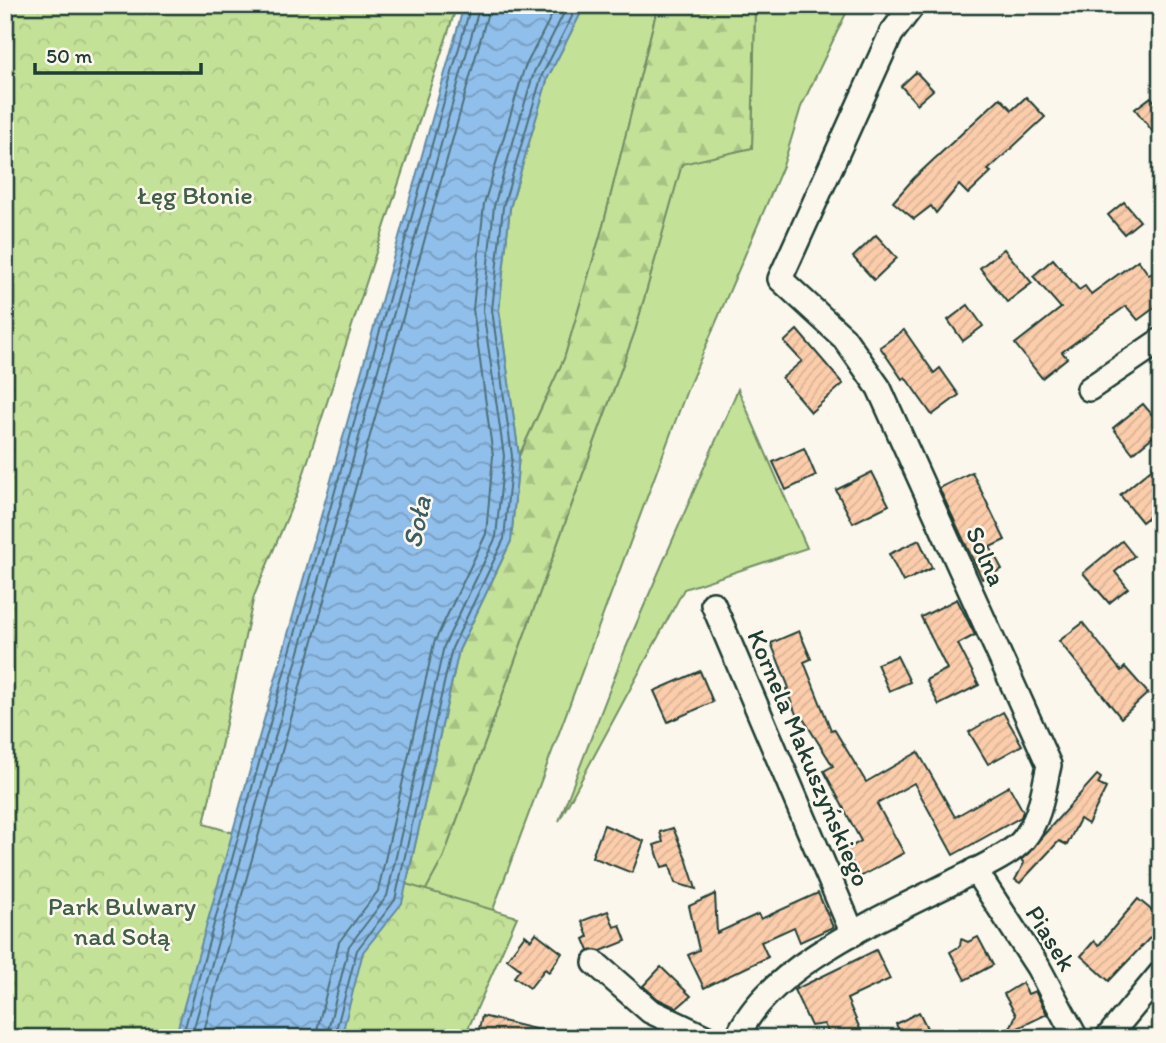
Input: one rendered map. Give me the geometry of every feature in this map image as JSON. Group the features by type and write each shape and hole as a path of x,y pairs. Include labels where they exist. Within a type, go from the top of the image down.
{"street":[{"name":"Solna","path":"737,1038 757,1003 774,986 853,934 975,870 1022,842 1039,815 1049,765 879,388 844,338 780,279 891,34 913,5"},
{"path":"1089,390 1161,340"},
{"name":"Kornela Makuszyńskiego","path":"713,604 853,934"},
{"name":"Piasek","path":"975,870 1038,967 1076,1038"},
{"path":"595,963 650,1011 707,1038"},
{"path":"1107,1038 1161,973"}],"green space":[{"name":"Łęg Błonie","path":"5,5 457,5 297,494 254,596 204,824 517,917 464,1038 5,1038"},
{"path":"585,5 658,5 603,226 564,359 519,456 499,310 510,208 548,77"},
{"path":"658,5 755,5 752,148 682,164 635,331 443,858 415,910 402,903 459,650 511,541 519,456 564,359 603,226"},
{"path":"755,5 850,5 801,107 783,166 687,390 445,1038 341,1038 443,858 635,331 682,163 752,148"},
{"path":"738,389 807,548 684,589 559,821 625,650"}],"water":[{"name":"Soła","path":"464,5 585,5 548,77 510,208 499,310 519,456 511,541 459,650 402,903 363,952 341,1038 175,1038"}],"building":[{"path":"916,72 933,90 917,104 901,86"},
{"path":"1026,97 1045,117 988,170 991,172 968,194 959,185 936,213 931,206 914,219 893,202 914,178 1000,98 1012,110"},
{"path":"1151,97 1161,111 1161,142 1135,109"},
{"path":"1124,202 1140,221 1124,234 1108,215"},
{"path":"876,235 897,258 874,280 853,257"},
{"path":"1004,249 1032,283 1007,302 980,268"},
{"path":"1053,259 1079,290 1085,286 1091,294 1138,260 1149,275 1161,267 1161,303 1138,320 1126,306 1062,352 1067,358 1042,378 1015,344 1061,308 1033,276"},
{"path":"968,305 983,326 963,341 948,320"},
{"path":"797,330 843,384 811,412 782,378 802,361 784,342"},
{"path":"904,330 934,373 940,368 959,395 932,415 880,347"},
{"path":"1143,404 1161,425 1161,430 1133,453 1113,428"},
{"path":"804,448 816,476 786,490 773,462"},
{"path":"1161,461 1161,507 1142,522 1120,495"},
{"path":"872,472 889,505 853,523 836,490"},
{"path":"972,472 1005,540 990,547 1002,569 982,579 939,488"},
{"path":"919,540 932,568 903,582 889,554"},
{"path":"1122,541 1134,556 1115,572 1128,588 1109,603 1083,573"},
{"path":"957,599 975,635 958,644 979,685 939,705 926,680 947,669 921,617"},
{"path":"1083,623 1121,671 1125,667 1148,693 1121,718 1059,641"},
{"path":"799,631 811,659 804,662 831,730 834,729 866,782 918,752 955,817 1009,786 1023,811 1021,817 953,855 914,783 877,804 904,853 860,877 845,850 861,841 824,771 833,766 802,717 798,719 771,643"},
{"path":"897,656 910,682 889,691 877,664"},
{"path":"700,671 713,702 668,722 654,691"},
{"path":"1003,712 1022,745 988,764 969,732"},
{"path":"1097,775 1101,778 1098,784 1106,788 1088,824 1080,819 1067,845 1059,841 1020,883 1015,880 1024,863 1021,860"},
{"path":"604,825 644,841 632,873 592,857"},
{"path":"673,828 696,889 675,883 670,865 662,867 654,845 663,842 660,832"},
{"path":"818,893 833,927 800,942 794,927 761,942 768,957 704,988 688,955 699,950 689,906 715,894 717,933 758,914 761,919"},
{"path":"1138,899 1161,918 1161,926 1109,981 1081,956 1094,941 1099,945"},
{"path":"608,911 614,927 620,925 626,941 601,951 589,951 584,939 588,937 582,921"},
{"path":"536,933 562,953 549,972 545,969 530,988 514,977 520,969 507,959 525,935 531,940"},
{"path":"978,937 993,965 965,980 950,952 960,946 961,939 968,942"},
{"path":"876,950 890,979 847,999 864,1038 831,1038 824,1024 811,1026 794,990"},
{"path":"661,967 691,996 677,1008 658,999 643,986"},
{"path":"1022,983 1028,994 1035,991 1047,1014 1008,1033 1016,1015 1004,994"},
{"path":"919,1012 927,1028 902,1038 896,1024"},
{"path":"482,1016 543,1031 542,1038 477,1038"}],"park label":[{"name":"Park Bulwary nad Sołą","path":"122,920"}]}
